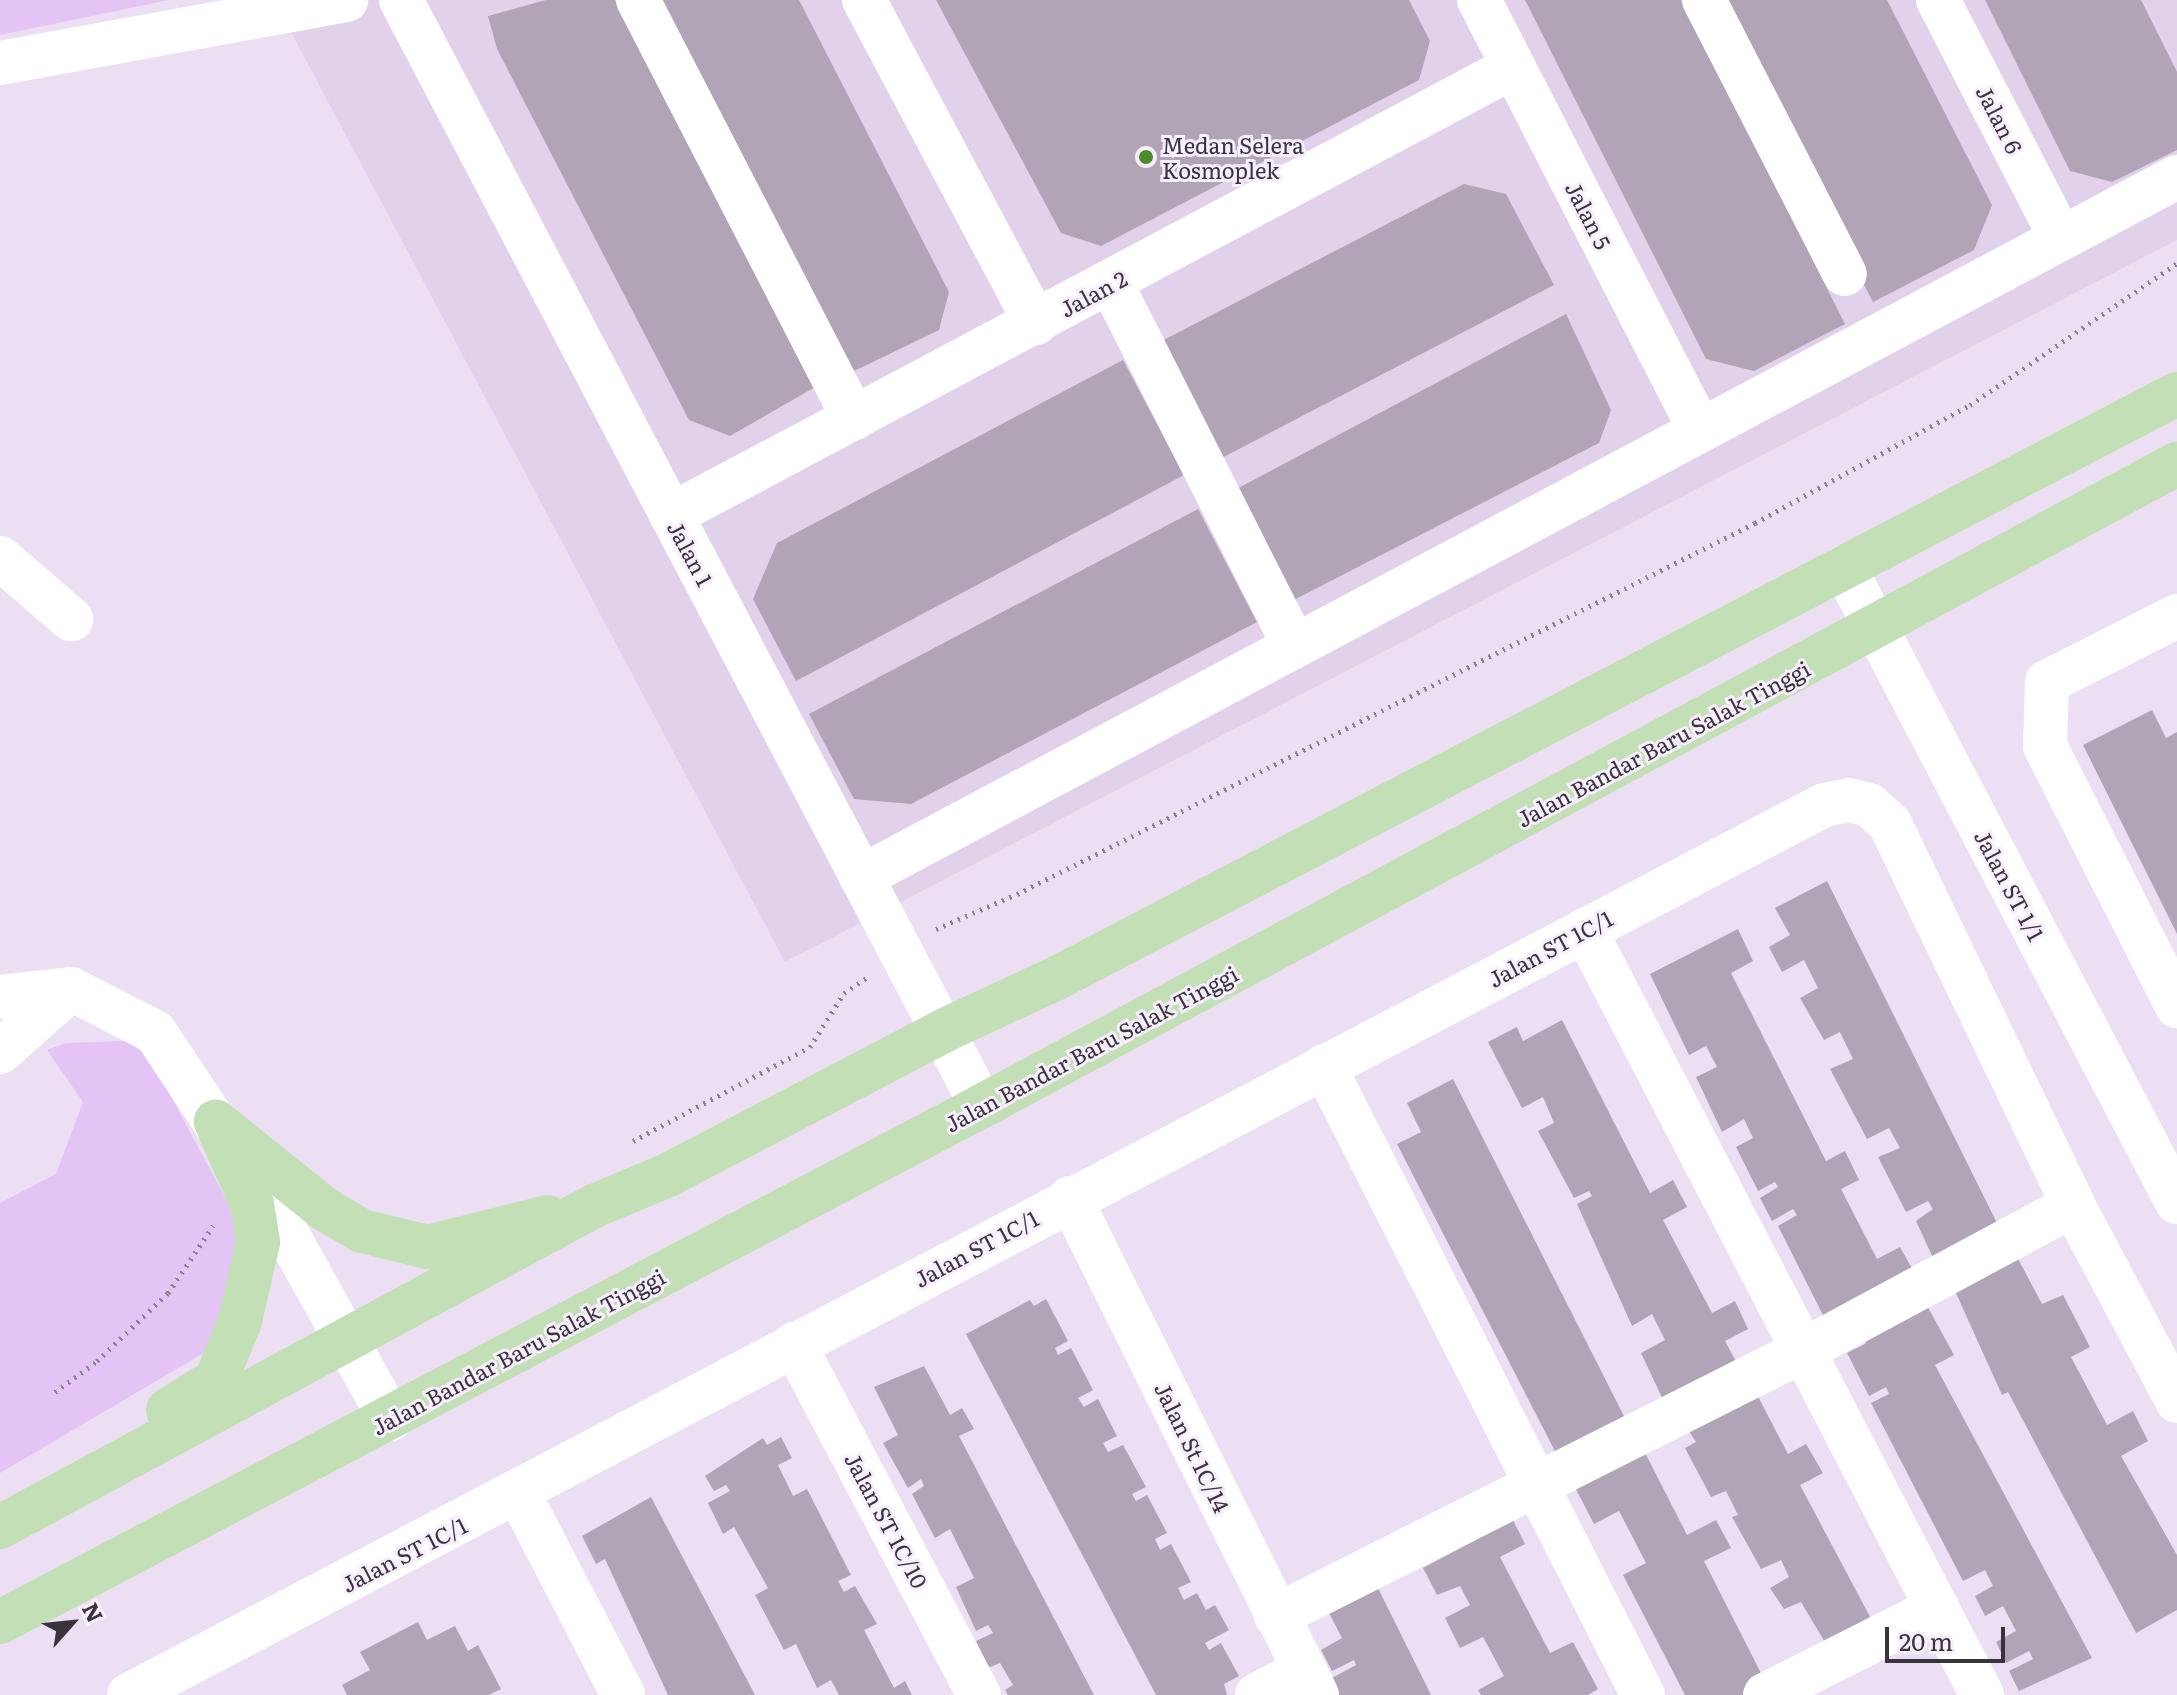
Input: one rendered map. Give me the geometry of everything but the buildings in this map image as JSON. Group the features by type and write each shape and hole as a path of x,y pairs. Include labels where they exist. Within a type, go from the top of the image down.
{"main road":[{"path":"0,1527 348,1344 594,1206 668,1175 945,1030 1055,979 2177,394"},
{"name":"Jalan Bandar Baru Salak Tinggi","path":"0,1622 982,1106 1875,630 2177,464"},
{"path":"216,1122 326,1210 362,1231 427,1247 594,1206"},
{"path":"0,1517 216,1380 240,1321 258,1242 252,1204 216,1122"}],"street":[{"path":"0,63 346,0"},
{"name":"Jalan 1","path":"401,0 861,877 945,1030 982,1106"},
{"path":"638,0 854,419"},
{"path":"864,0 1036,323"},
{"name":"Jalan 5","path":"1479,0 1700,430"},
{"path":"1704,0 1845,274"},
{"name":"Jalan 6","path":"1938,0 2061,238"},
{"name":"Jalan 2","path":"671,515 1513,67"},
{"path":"861,877 2177,177"},
{"path":"1111,283 1294,646"},
{"path":"0,558 71,619"},
{"name":"Jalan ST 1/1","path":"1844,567 1875,630 2166,1155 2177,1202"},
{"path":"2177,616 2047,682 2045,746 2177,1006"},
{"name":"Jalan ST 1C/1","path":"129,1695 519,1494 1070,1198 1824,805 1849,800 1869,805 1890,824 2073,1205"},
{"path":"1585,930 1982,1695"},
{"path":"0,997 71,989 155,1032 216,1122 390,1419"},
{"path":"0,1052 71,989"},
{"path":"1324,1066 1643,1695"},
{"name":"Jalan St 1C/14","path":"1070,1198 1310,1682"},
{"path":"1276,1616 1804,1350 2073,1205 2177,1401"},
{"name":"Jalan ST 1C/10","path":"794,1344 979,1695"},
{"path":"519,1494 623,1695"},
{"path":"1765,1695 1937,1608"},
{"path":"1257,1695 1310,1682"}],"path":[{"path":"943,924 1017,894 1755,523 1970,405 2104,318 2177,263"},
{"path":"624,1145 810,1047 844,993"},
{"path":"55,1392 97,1361 168,1293 216,1220"}],"shaded area":[{"path":"0,0 169,0 0,35"},
{"path":"274,0 2177,0 2177,240 785,962"},
{"path":"126,1041 150,1057 228,1203 238,1238 214,1347 0,1473 0,1203 56,1174 83,1102 47,1050 66,1043"}],"place":[{"name":"Medan Selera Kosmoplek","path":"1146,157"}]}
